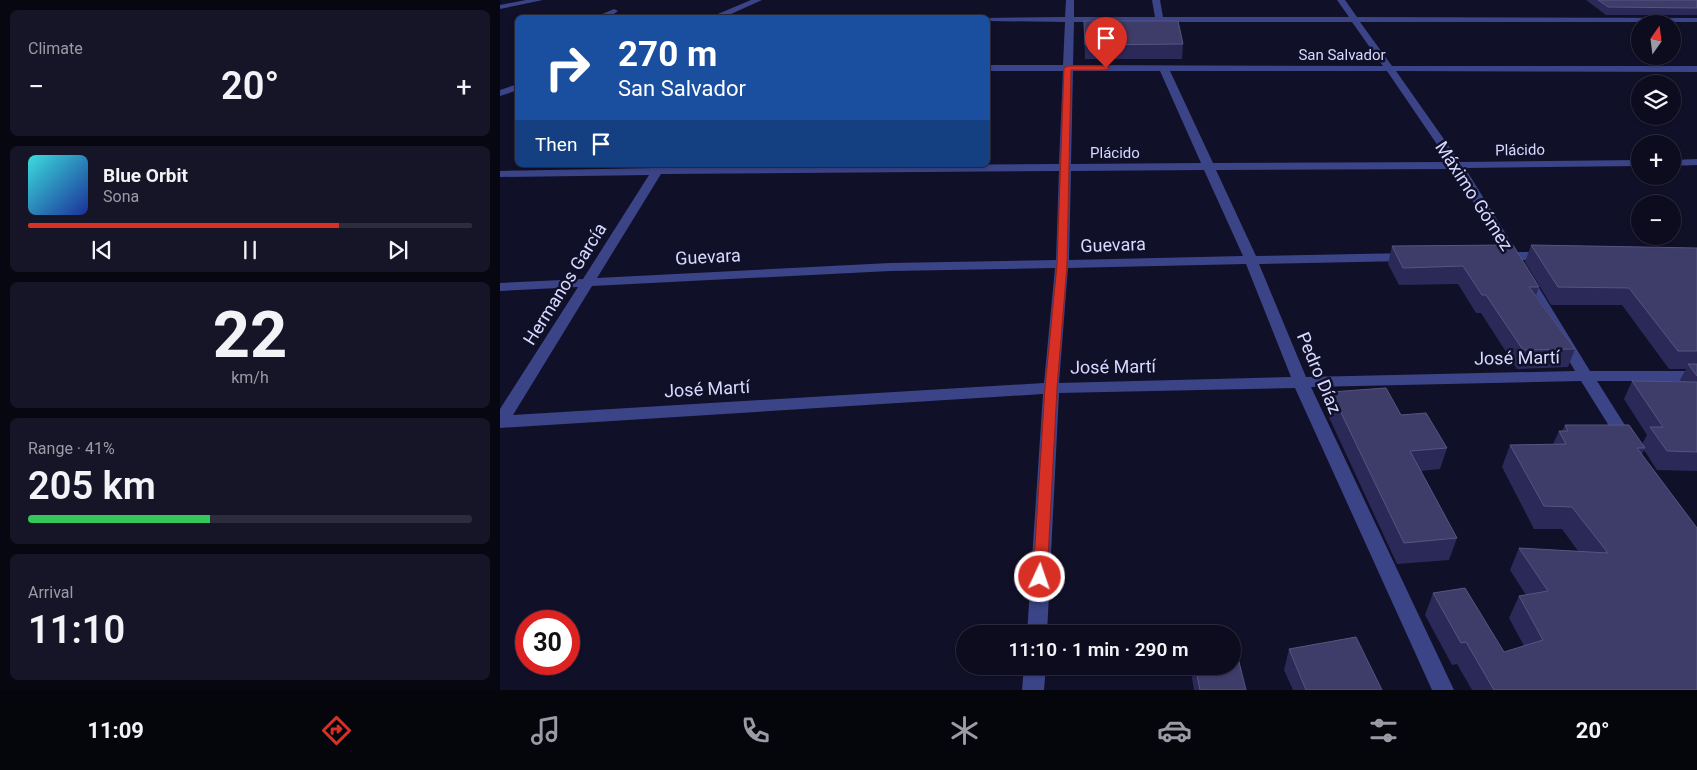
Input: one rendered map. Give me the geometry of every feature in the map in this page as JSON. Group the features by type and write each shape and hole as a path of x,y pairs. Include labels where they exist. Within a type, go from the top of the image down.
{"street":[{"path":"500,7 539,0"},
{"path":"720,15 758,0"},
{"path":"751,15 758,0"},
{"path":"1038,625 1051,388 1062,265 1063,169 1070,0"},
{"path":"1156,0 1160,20"},
{"name":"Máximo Gómez","path":"1341,0 1388,70 1457,166 1514,256 1584,376 1638,458"},
{"path":"604,15 614,11"},
{"path":"990,19 1697,20"},
{"name":"San Salvador","path":"990,68 1697,69"},
{"name":"Pedro Díaz","path":"1164,69 1251,260 1301,383 1443,690"},
{"path":"500,93 515,88"},
{"path":"1681,162 1697,162"},
{"name":"Plácido","path":"500,174 659,168 1063,169 1631,163"},
{"name":"Hermanos García","path":"500,421 659,168"},
{"path":"1484,256 1562,257"},
{"name":"Guevara","path":"500,288 890,267 1426,257"},
{"name":"José Martí","path":"500,421 1051,388 1584,376 1697,376"},
{"path":"1034,690 1035,675"}],"building":[{"path":"1598,0 1697,0 1697,8 1608,7"},
{"path":"1084,21 1178,21 1183,44 1085,45"},
{"path":"1513,245 1539,287 1529,287 1575,349 1523,350 1486,295 1482,295 1463,266 1403,268 1392,246"},
{"path":"1531,245 1697,248 1697,351 1678,351 1629,288 1558,287"},
{"path":"1688,364 1697,364 1697,376"},
{"path":"1632,381 1697,382 1697,452 1667,451 1650,427 1663,427"},
{"path":"1386,388 1401,415 1426,413 1447,448 1410,451 1457,538 1404,543 1331,392"},
{"path":"1565,425 1629,425 1645,448 1637,448 1697,528 1697,690 1494,690 1466,642 1461,643 1433,593 1465,588 1504,652 1543,640 1519,596 1548,591 1519,548 1608,553 1572,507 1544,506 1510,445 1566,444 1559,431 1568,431"},
{"path":"1356,637 1382,690 1306,690 1289,649"},
{"path":"1241,670 1246,690 1200,690 1197,675 1241,675"}],"route":[{"path":"1040,577 1051,388 1062,265 1063,169 1068,68 1106,68"}]}
